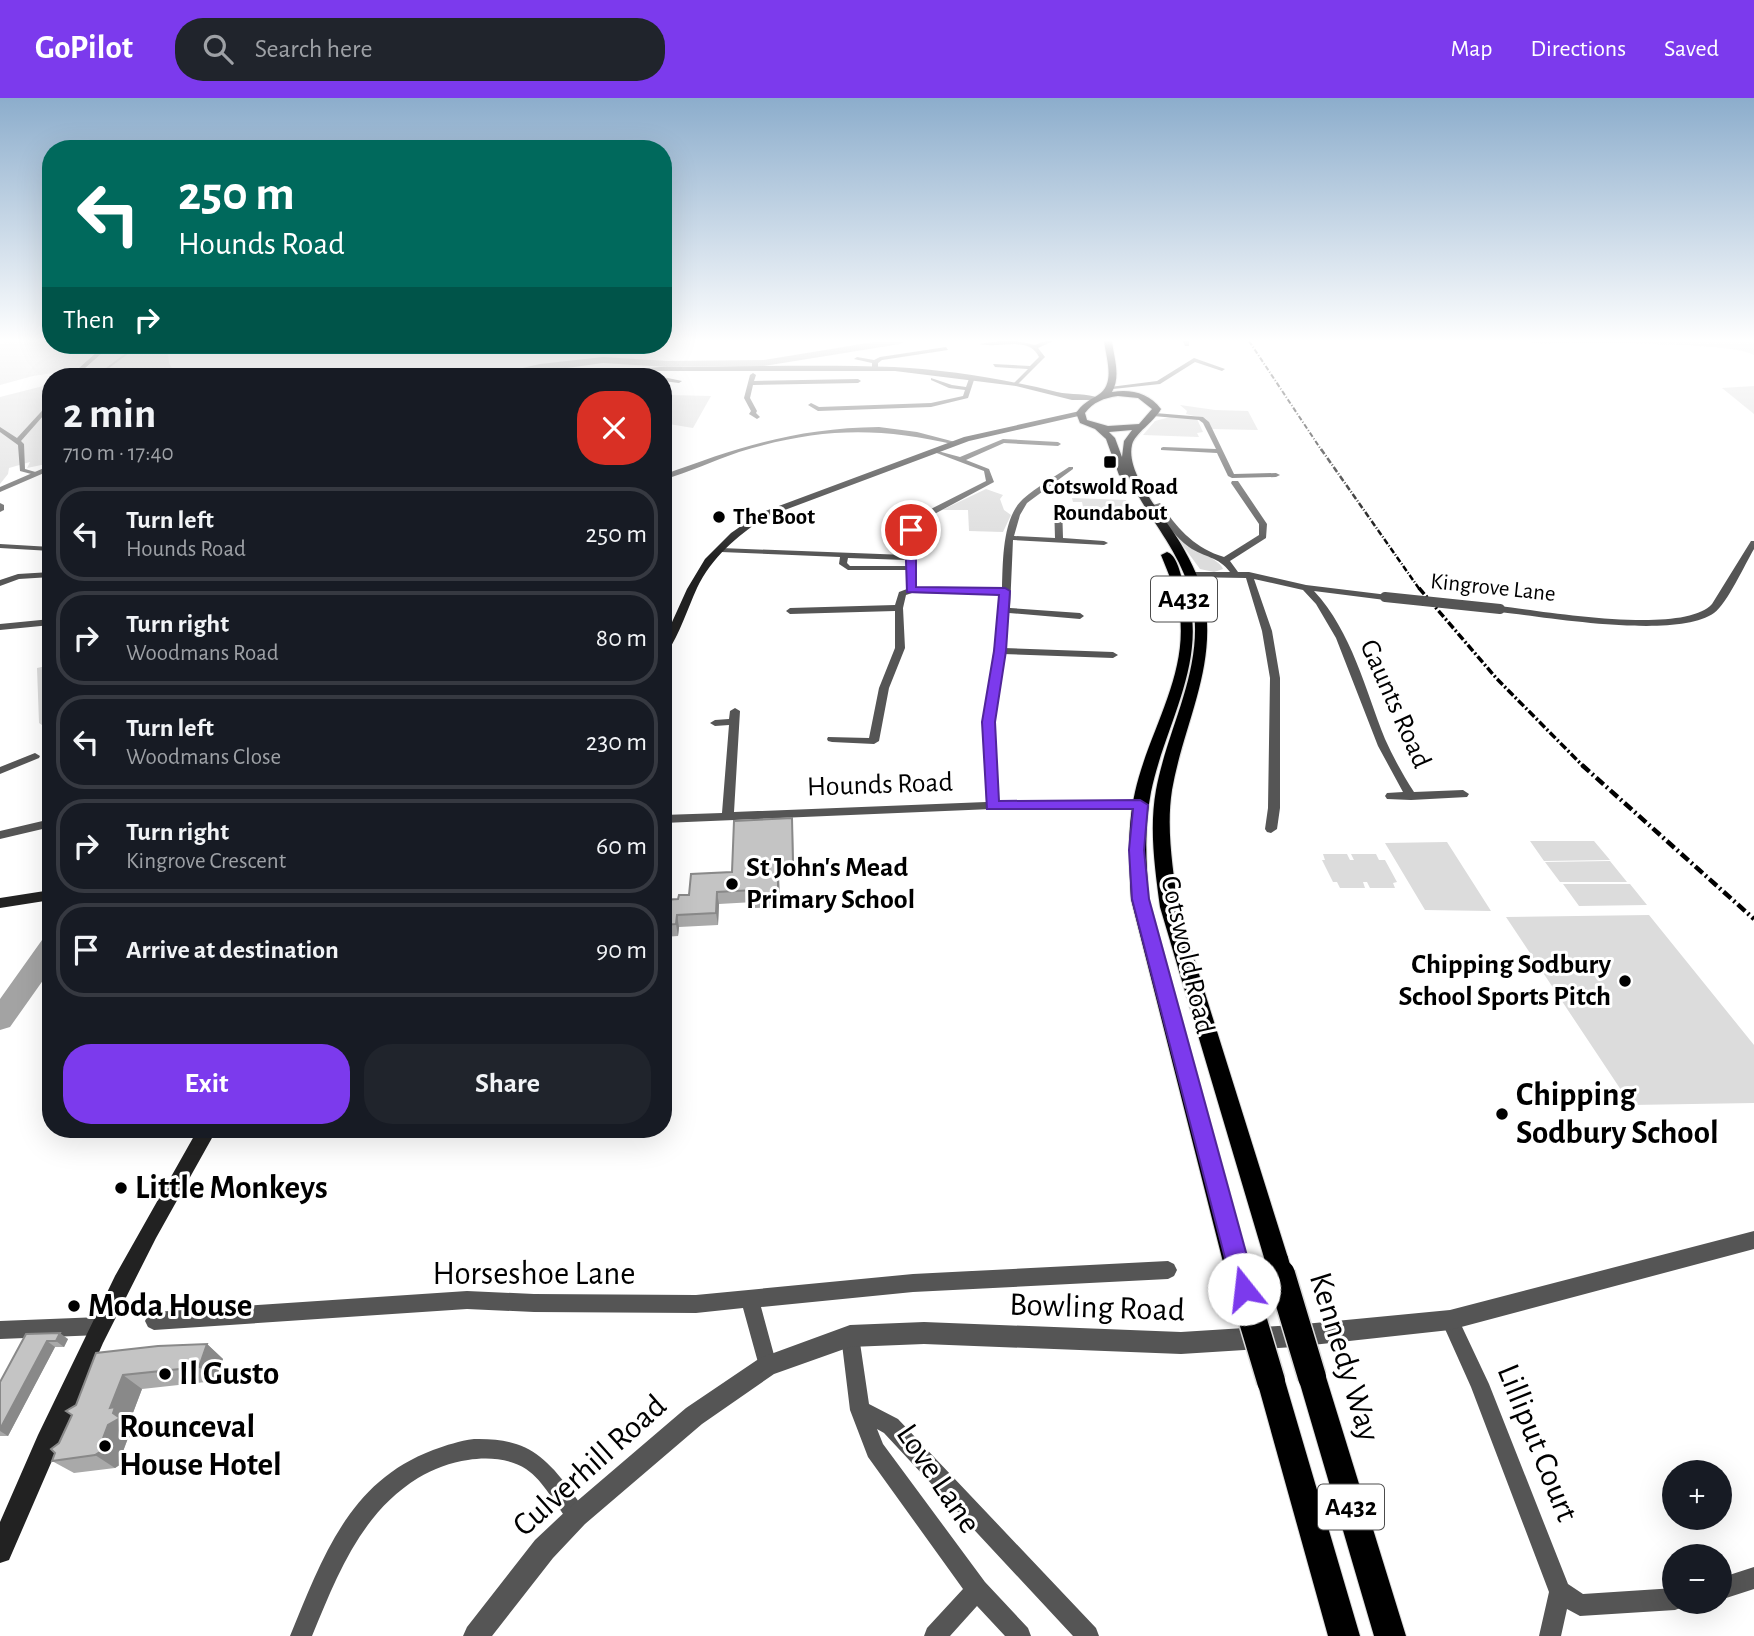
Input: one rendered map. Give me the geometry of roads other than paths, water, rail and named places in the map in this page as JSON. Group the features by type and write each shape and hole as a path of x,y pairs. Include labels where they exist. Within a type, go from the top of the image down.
{"main road":[{"path":"1052,422 1074,413"},
{"name":"A432","path":"1083,413 1094,426"},
{"path":"672,637 699,575 721,550 763,515 956,443 1007,428 1052,422 1119,429 1149,421 1155,413"},
{"name":"Cotswold Road","path":"1149,421 1127,446 1128,458 1142,491 1190,575 1199,604 1200,658 1194,695 1164,791 1161,847 1169,907 1277,1261"},
{"name":"Cotswold Road","path":"1094,426 1111,438 1127,481 1176,573 1184,598 1187,655 1181,685 1147,775 1140,805 1137,850 1140,899 1237,1266 1343,1636"},
{"path":"1140,805 1153,804 1164,791"},
{"path":"0,903 42,896"},
{"path":"0,1551 100,1326 170,1193 203,1138"},
{"name":"Kennedy Way","path":"1277,1261 1390,1636"}],"street":[{"path":"18,441 42,413"},
{"path":"753,413 757,417"},
{"path":"1149,421 1201,418 1206,422 1217,451 1232,476 1276,475"},
{"path":"0,429 18,441 22,448 22,470 35,473"},
{"path":"672,475 778,440 827,429 902,431 956,443"},
{"path":"962,459 1003,442 1058,444"},
{"path":"1163,449 1217,451"},
{"path":"911,590 911,530 918,521 990,482 987,470 936,451"},
{"path":"992,805 989,722 1005,610 1008,544 1016,515 1024,502 1071,468"},
{"path":"0,490 42,470"},
{"path":"1225,560 1263,536 1263,524 1237,487 1227,491"},
{"path":"1157,505 1176,534 1193,548 1210,557 1225,560 1235,574"},
{"path":"1059,540 1058,506 1069,509"},
{"path":"1011,538 1104,542"},
{"name":"Kingrove Lane","path":"1190,575 1249,575 1306,588 1385,597 1633,622 1684,622 1712,610 1754,543"},
{"path":"0,546 42,548"},
{"path":"721,550 909,558"},
{"path":"844,555 843,564 848,568 911,568"},
{"path":"0,583 18,577 42,575"},
{"path":"1249,575 1266,631 1275,678 1274,808 1271,829"},
{"name":"Gaunts Road","path":"1306,588 1331,623 1356,670 1381,742 1411,796 1463,794"},
{"path":"832,739 874,741 884,688 900,649 899,608 902,594 911,590 1005,591"},
{"path":"790,609 899,608"},
{"path":"1005,610 1080,615"},
{"path":"0,627 42,623"},
{"path":"1000,651 1113,655"},
{"path":"715,723 734,716 728,816"},
{"path":"0,771 19,769 34,756"},
{"path":"1391,796 1411,796"},
{"name":"Hounds Road","path":"672,819 992,805 1140,805"},
{"path":"0,835 42,828"},
{"name":"Bowling Road","path":"768,1366 850,1336 924,1333 1181,1343 1294,1336 1450,1320 1754,1240"},
{"name":"Bowling Road","path":"913,1283 1168,1270"},
{"name":"Horseshoe Lane","path":"154,1321 467,1300 534,1304 696,1304 913,1283"},
{"path":"750,1298 768,1366"},
{"name":"Lilliput Court","path":"1450,1320 1479,1384 1560,1592"},
{"path":"0,1330 100,1326"},
{"name":"Love Lane","path":"850,1336 860,1410 874,1450 977,1590 1020,1636"},
{"name":"Culverhill Road","path":"476,1636 536,1559 577,1516 694,1416 768,1366"},
{"path":"860,1410 891,1426 1088,1636"},
{"path":"301,1636 340,1545 368,1503 394,1480 429,1460 469,1448 501,1450 533,1462 577,1516"},
{"path":"1732,1584 1754,1578"},
{"path":"935,1636 977,1590"},
{"path":"1550,1636 1560,1592 1580,1605 1662,1600"}],"waterway":[{"path":"0,1019 42,961"}],"railway":[{"path":"1297,413 1322,451"},
{"path":"1321,449 1420,590"},
{"path":"1419,588 1497,679 1582,765"},
{"path":"1582,765 1754,919"}],"place":[{"name":"Cotswold Road Roundabout","path":"1110,462"},
{"name":"The Boot","path":"719,517"},
{"name":"St John's Mead Primary School","path":"732,884"},
{"name":"Chipping Sodbury School Sports Pitch","path":"1625,981"},
{"name":"Chipping Sodbury School","path":"1502,1114"},
{"name":"Little Monkeys","path":"121,1188"},
{"name":"Moda House","path":"74,1306"},
{"name":"Il Gusto","path":"165,1374"},
{"name":"Rounceval House Hotel","path":"105,1446"}]}
